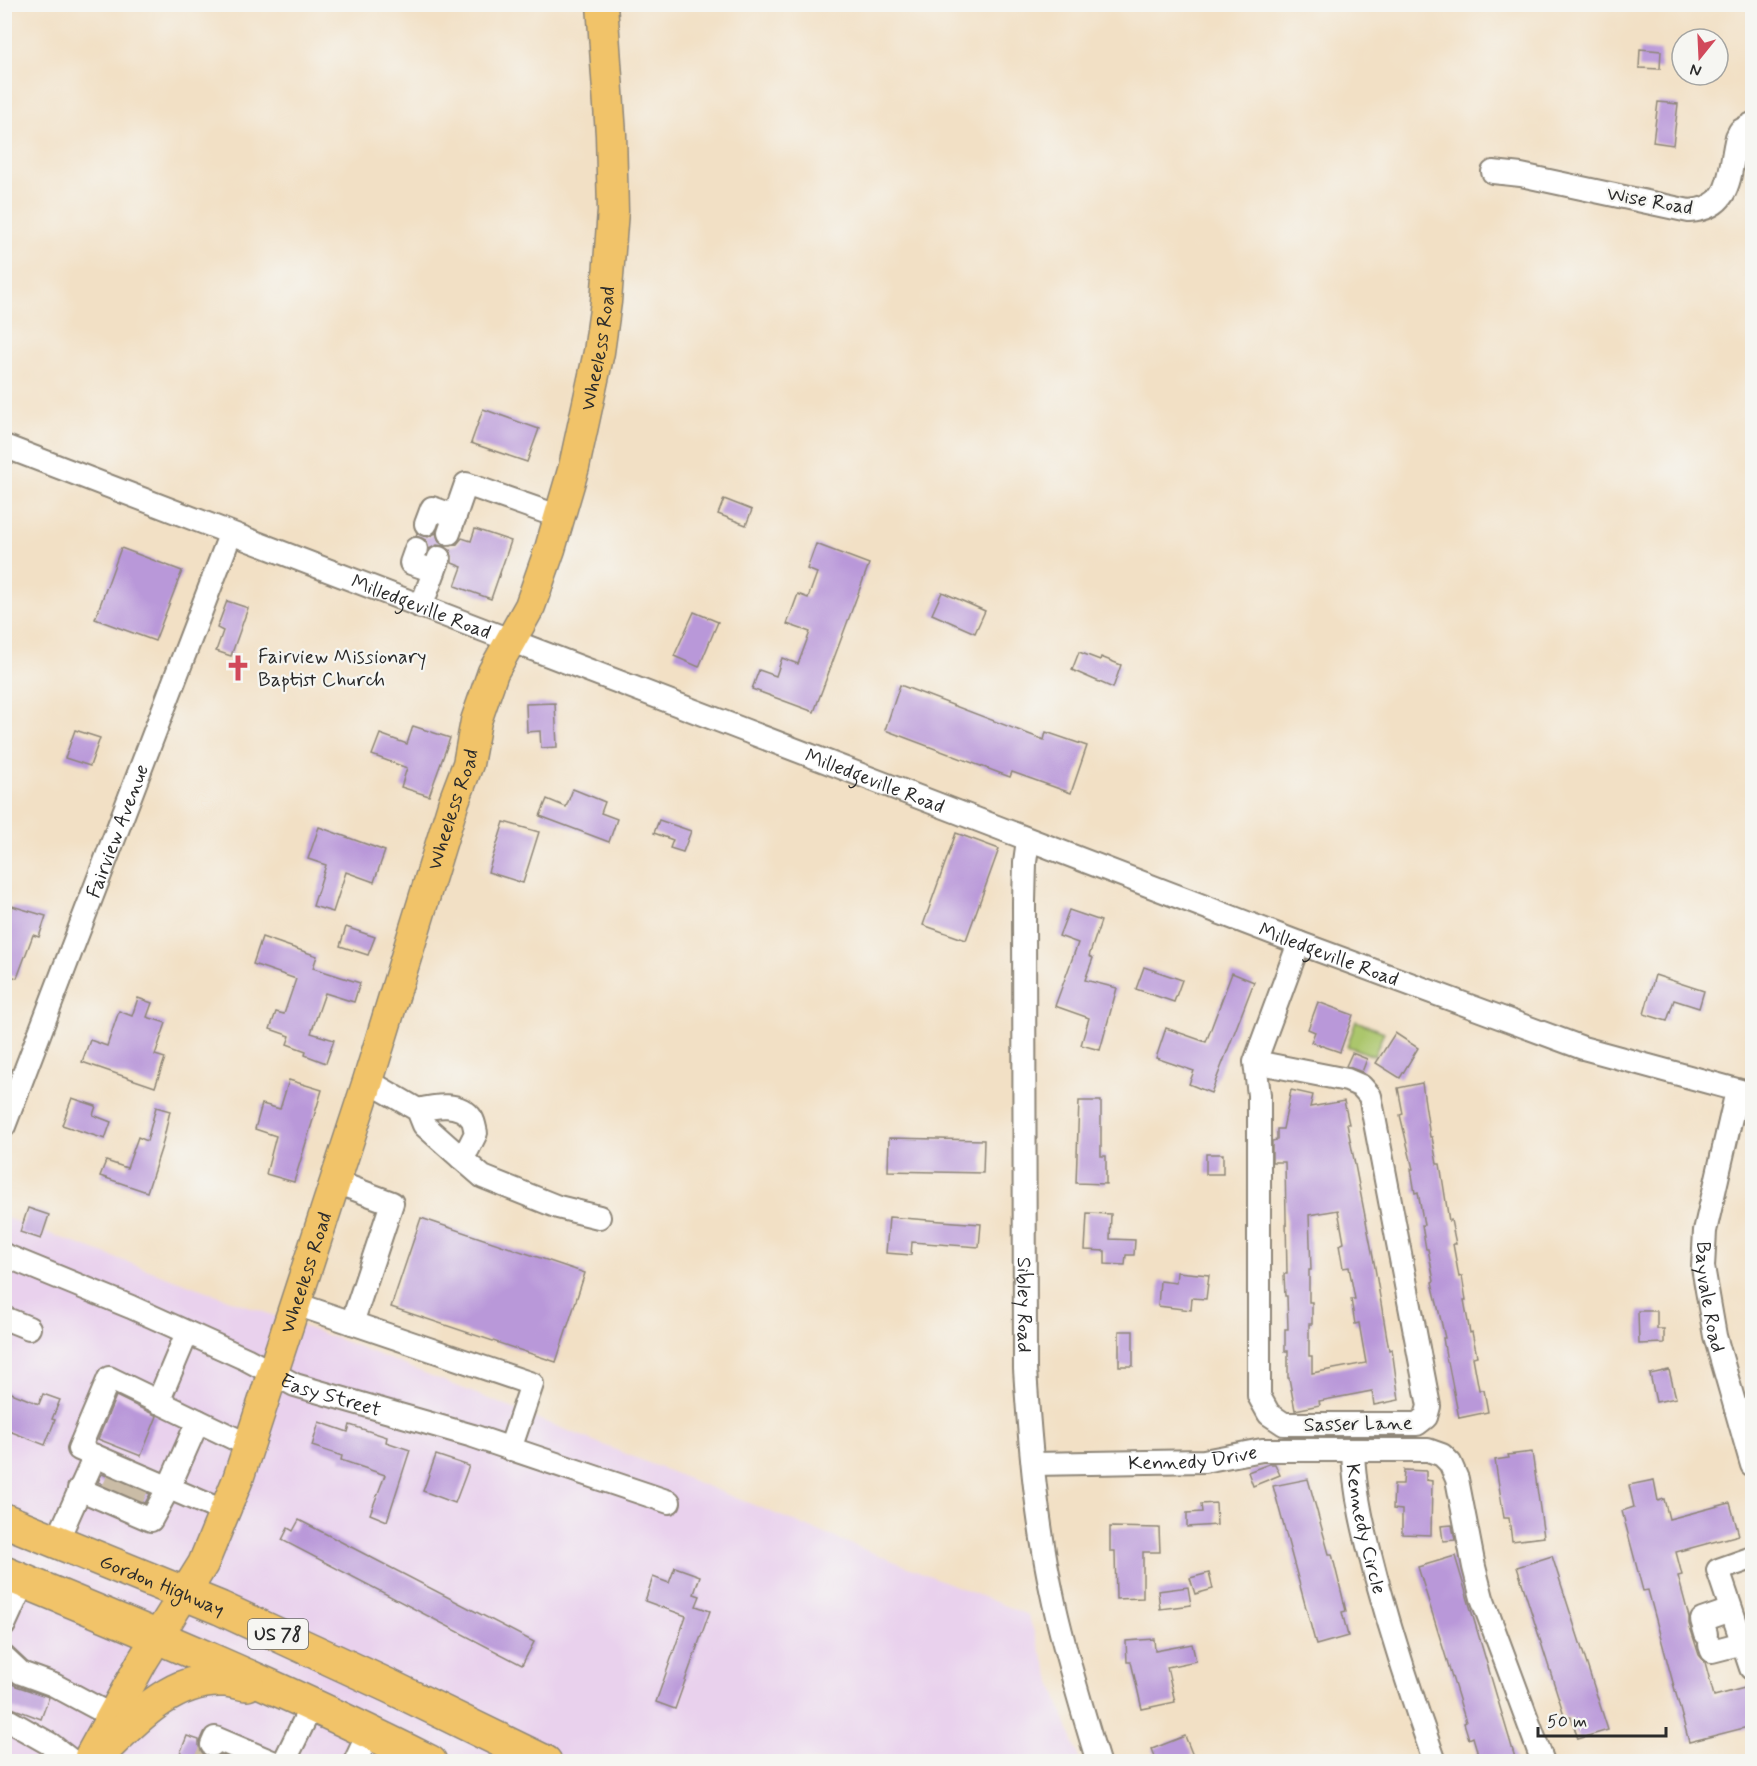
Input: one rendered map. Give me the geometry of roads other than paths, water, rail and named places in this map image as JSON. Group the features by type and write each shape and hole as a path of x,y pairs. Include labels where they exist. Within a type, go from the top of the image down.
{"highway":[{"name":"Gordon Highway","path":"4,1520 305,1647 545,1761"},
{"name":"US 78","path":"14,1577 312,1704 430,1761"},
{"path":"89,1761 171,1691 200,1682 224,1680 281,1691"}],"main road":[{"name":"Wheeless Road","path":"89,1761 112,1716 203,1564 250,1446 368,1081 454,801 468,764 476,721 493,672 530,606 560,517 574,467 599,352 606,302 613,211 602,4"}],"street":[{"name":"Wise Road","path":"1493,172 1521,175 1689,210 1701,210 1722,198 1727,188 1737,137 1740,131 1752,124"},
{"name":"Milledgeville Road","path":"4,446 230,535 511,640 1299,944 1583,1048 1745,1093"},
{"path":"426,524 432,508 452,525 466,484 560,517"},
{"name":"Fairview Avenue","path":"4,1125 230,535"},
{"path":"416,549 411,562 437,565 422,607"},
{"name":"Sibley Road","path":"1028,840 1024,902 1025,1369 1033,1464 1044,1549 1054,1603 1073,1680 1098,1761"},
{"name":"Sasser Lane","path":"1255,1062 1347,1080 1361,1086 1370,1096 1429,1406 1426,1417 1417,1424 1284,1424 1269,1414 1259,1396 1259,1095 1255,1062 1299,944"},
{"path":"368,1081 418,1110 424,1125 483,1177 558,1207 599,1216"},
{"name":"Bayvale Road","path":"1745,1093 1705,1231 1703,1267 1715,1336 1752,1465"},
{"path":"418,1110 441,1105 461,1110 472,1119 476,1133 461,1158"},
{"path":"336,1182 392,1203 352,1323"},
{"name":"Easy Street","path":"4,1255 187,1333 295,1385 473,1436 669,1502"},
{"path":"296,1304 531,1384 510,1449"},
{"path":"4,1318 29,1328"},
{"path":"158,1402 187,1333"},
{"path":"198,1421 169,1487 151,1520 95,1456 80,1449 109,1378 250,1446"},
{"name":"Kennedy Drive","path":"1033,1464 1204,1461 1262,1450 1353,1450"},
{"name":"Kennedy Circle","path":"1435,1761 1391,1632 1368,1547 1354,1476 1353,1450 1428,1450 1442,1455 1450,1463 1457,1479 1482,1598 1543,1761"},
{"path":"57,1541 95,1456"},
{"path":"79,1489 169,1487 225,1512"},
{"path":"1752,1558 1718,1570 1752,1667"},
{"path":"4,1625 14,1577"},
{"path":"1731,1611 1702,1620 1712,1651 1743,1643"},
{"path":"4,1656 21,1673 54,1685 112,1716"},
{"path":"284,1761 312,1704"},
{"path":"4,1718 50,1744 73,1761"},
{"path":"355,1761 369,1732"},
{"path":"212,1745 215,1738 243,1753 272,1761"}],"tunnel":[{"path":"111,1493 119,1477"},
{"path":"131,1501 139,1484"},
{"path":"204,1762 212,1745"}],"place":[{"name":"Fairview Missionary Baptist Church","path":"238,668"}]}
